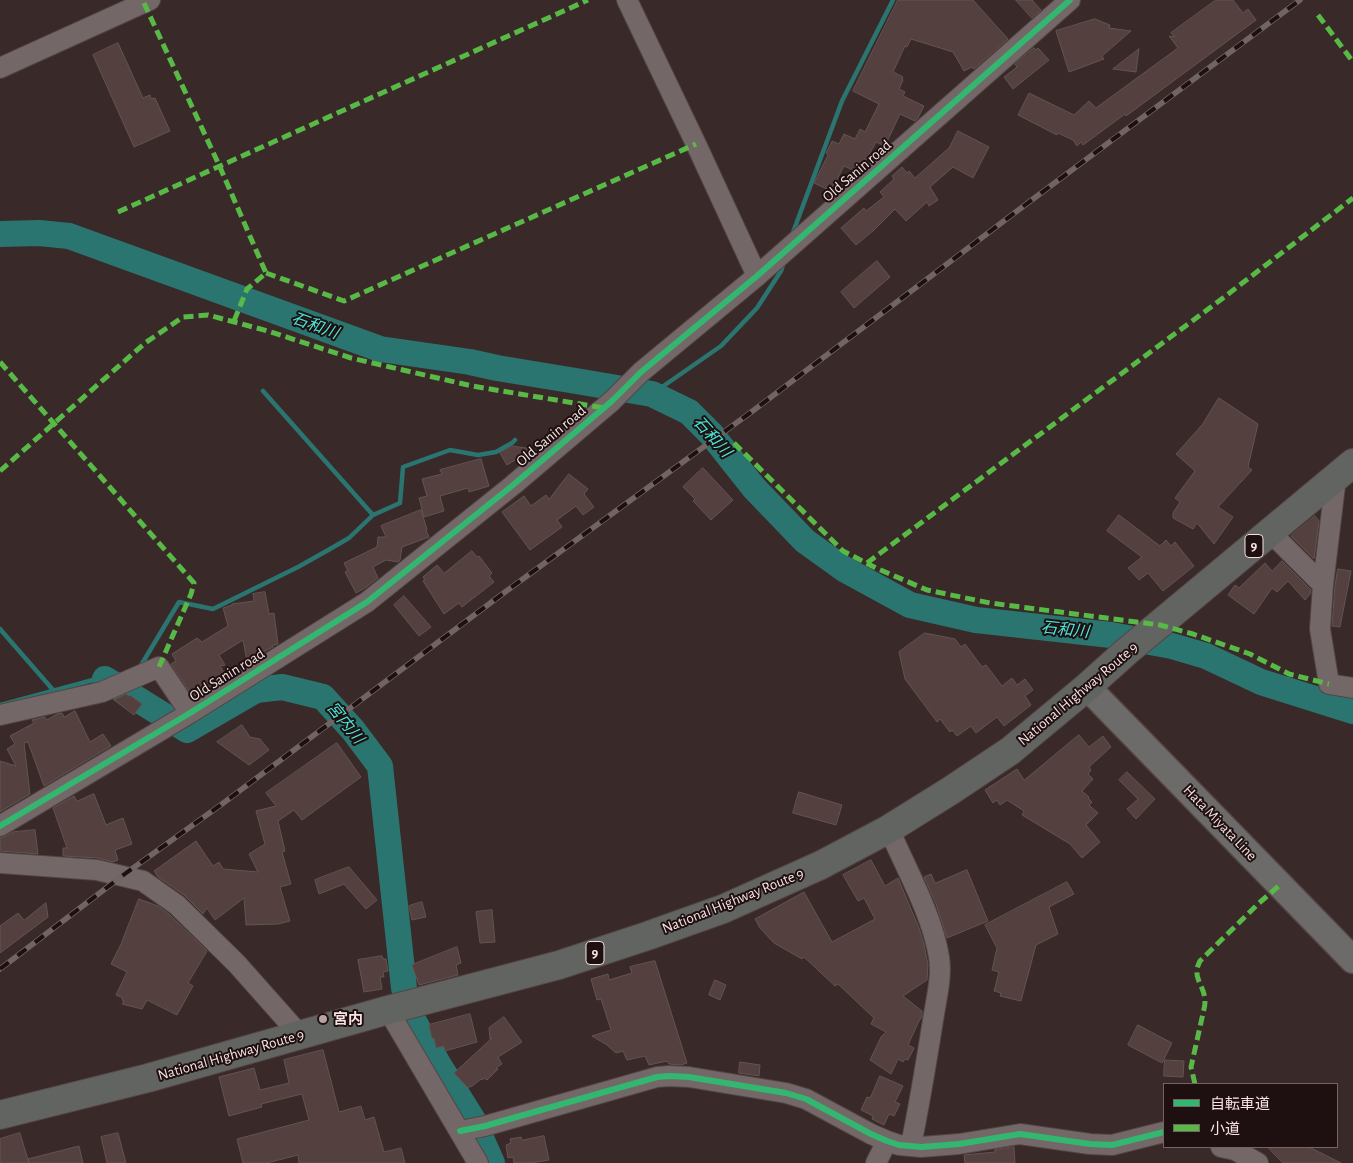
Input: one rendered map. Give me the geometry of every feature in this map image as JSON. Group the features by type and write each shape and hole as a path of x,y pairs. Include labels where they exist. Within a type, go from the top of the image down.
{"highway":[{"name":"National Highway Route 9","path":"0,1115 148,1078 559,964 723,909 821,864 889,829 1010,751 1345,470"}],"main road":[{"name":"Hata Miyata Line","path":"1087,687 1353,960"}],"street":[{"path":"0,68 150,0"},
{"path":"626,0 757,276"},
{"name":"Old Sanin road","path":"0,826 190,713 367,602 514,484 612,401 641,372 757,276 1070,0"},
{"path":"1345,470 1323,585 1320,629 1329,684 1353,688"},
{"path":"1270,533 1323,585"},
{"path":"0,715 102,692 159,667 190,713"},
{"path":"889,829 928,917 940,959 939,979 929,1045 911,1145"},
{"path":"0,863 97,870 143,881 177,905 237,964 300,1035"},
{"path":"388,1010 478,1163"},
{"path":"460,1131 485,1126 657,1077 678,1076 786,1093 806,1099 871,1134 899,1145 921,1147 959,1144 1020,1134 1090,1144 1112,1145 1163,1132"},
{"path":"876,1163 887,1141"},
{"path":"1225,1148 1235,1150 1258,1163"}],"building":[{"path":"898,0 973,0 1008,39 974,69 972,67 964,71 953,52 911,39 907,47 905,46 893,72 903,77 899,89 905,92 903,96 924,106 918,118 915,121 900,114 885,146 876,142 862,167 857,172 844,166 831,191 814,183 828,155 826,153 832,141 839,144 844,134 855,139 860,129 865,132 879,104 853,91"},
{"path":"1016,0 1032,0 1041,10 1032,18"},
{"path":"1216,0 1233,0 1243,13 1248,9 1256,20 1126,116 1125,114 1083,145 1081,142 1077,146 1073,140 1058,133 1057,135 1018,115 1029,93 1074,115 1089,101 1096,108 1178,48 1169,36 1175,37 1171,33"},
{"path":"1095,19 1110,25 1109,28 1131,31 1102,56 1104,59 1069,72 1056,31"},
{"path":"118,43 143,98 150,95 151,99 155,98 170,131 134,147 93,55"},
{"path":"1034,48 1036,50 1038,48 1049,60 1013,89 1004,77 1017,67 1015,64"},
{"path":"1139,49 1136,72 1113,69"},
{"path":"958,131 989,147 973,178 953,167 930,187 938,200 929,206 927,202 906,221 895,209 856,245 841,228 864,208 866,211 884,197 880,192 894,179 892,176 902,167 915,178 949,148"},
{"path":"877,261 890,277 854,308 841,292"},
{"path":"1219,398 1258,424 1248,467 1252,470 1218,507 1233,517 1214,544 1197,523 1193,529 1173,518 1173,513 1180,502 1175,498 1195,471 1176,454 1202,425"},
{"path":"512,446 533,449 507,465 500,453"},
{"path":"481,459 489,486 469,492 468,488 440,496 444,511 424,517 419,498 427,496 422,479 442,474 440,470"},
{"path":"703,468 733,500 711,520 683,487"},
{"path":"569,474 588,489 584,494 594,507 583,515 576,506 557,520 562,527 530,550 502,512 524,496 531,506 546,495 549,499"},
{"path":"421,510 429,537 402,547 398,562 386,560 373,567 378,578 356,593 345,572 348,571 344,563 377,547 378,537 386,537 381,526"},
{"path":"1119,515 1160,546 1166,540 1171,546 1175,542 1194,566 1163,591 1148,573 1139,580 1128,568 1142,557 1107,531"},
{"path":"1315,516 1319,521 1314,559 1291,536"},
{"path":"472,551 477,557 479,556 492,573 489,576 494,582 462,607 459,603 444,614 423,581 425,580 423,577 437,565 444,573"},
{"path":"1282,561 1311,590 1305,600 1288,581 1277,592 1272,588 1254,614 1228,595 1235,585 1239,588 1265,563 1272,571"},
{"path":"1338,569 1351,571 1340,627 1332,626"},
{"path":"265,592 269,614 274,613 278,644 273,645 273,647 259,654 251,661 247,661 243,640 219,655 225,665 220,666 226,676 193,697 171,664 176,661 172,654 197,638 202,642 228,626 223,608 232,604 254,601 253,594"},
{"path":"404,596 431,627 419,636 394,605"},
{"path":"925,633 955,639 961,647 965,644 982,667 986,665 1002,686 1012,678 1017,685 1025,679 1033,690 1025,696 1031,705 1004,726 997,717 976,733 971,726 957,736 952,730 950,732 940,719 937,722 905,679 899,652"},
{"path":"126,694 142,704 134,715 114,700"},
{"path":"75,711 90,742 103,734 111,746 44,786 28,742 24,743 30,794 0,812 0,761 16,766 7,749 15,744 10,736 34,723 32,720 45,717 47,720 62,713 64,717"},
{"path":"242,725 250,737 260,739 269,750 249,765 217,742"},
{"path":"1079,735 1089,747 1103,736 1111,747 1089,767 1091,770 1088,774 1093,779 1082,791 1092,802 1089,805 1098,813 1086,825 1100,842 1082,858 1070,844 1022,815 1024,811 1007,800 1000,805 997,800 993,803 985,790 1017,769 1024,780"},
{"path":"337,743 361,777 302,820 294,810 278,821 285,851 282,852 291,884 280,887 290,921 278,924 246,925 244,898 215,920 207,908 203,914 184,895 158,877 154,871 196,841 213,866 219,862 223,869 258,872 249,854 265,844 256,811 276,806 266,793"},
{"path":"1127,772 1155,799 1136,819 1127,809 1138,799 1119,780"},
{"path":"799,792 842,805 836,825 793,813"},
{"path":"94,794 106,825 123,818 132,844 115,850 118,860 113,862 98,858 63,856 63,848 67,848 53,808 74,796 77,801"},
{"path":"35,830 38,854 0,851 0,838 13,832"},
{"path":"871,860 885,886 898,878 919,928 928,965 927,980 903,996 922,1011 922,1017 908,1045 914,1048 908,1060 905,1059 903,1062 898,1059 891,1074 870,1060 881,1037 886,1032 871,1024 874,1018 838,984 835,986 804,957 802,959 774,943 760,928 755,919 804,892 832,942 875,919 864,898 858,901 843,875"},
{"path":"349,867 377,900 366,909 344,884 319,894 315,880"},
{"path":"967,870 988,921 947,938 936,904 924,877 931,874 935,883"},
{"path":"1067,882 1074,894 1049,907 1058,934 1036,945 1021,1001 1000,996 1001,993 994,991 999,972 992,970 997,948 985,925"},
{"path":"139,899 158,906 169,914 207,951 188,983 193,986 177,1015 147,1000 142,1009 122,1004 123,998 116,995 127,972 111,964"},
{"path":"422,902 426,917 412,920 409,906"},
{"path":"46,903 48,917 0,953 0,926 18,913 24,920"},
{"path":"492,910 495,942 480,943 476,912"},
{"path":"457,947 461,963 456,965 458,975 419,985 412,965"},
{"path":"382,956 383,959 386,959 388,971 383,972 384,977 380,977 382,989 364,992 358,960"},
{"path":"655,961 687,1063 681,1065 669,1064 667,1061 649,1065 645,1056 627,1060 623,1051 616,1053 592,1036 611,1030 601,999 597,1000 591,979 608,974 609,980 632,973 630,967"},
{"path":"715,980 726,985 720,1000 709,995"},
{"path":"470,1014 477,1042 445,1051 444,1046 436,1048 429,1025"},
{"path":"504,1017 522,1042 498,1057 502,1064 496,1068 498,1069 487,1080 481,1079 468,1088 454,1073 492,1038 490,1039 489,1028"},
{"path":"1138,1025 1172,1043 1162,1063 1128,1045"},
{"path":"323,1050 339,1112 361,1106 365,1120 374,1117 384,1152 401,1148 405,1163 299,1163 298,1155 267,1163 243,1163 237,1139 309,1120 302,1094 261,1104 262,1107 229,1116 219,1077 254,1068 260,1090 289,1083 284,1060"},
{"path":"1165,1060 1184,1061 1183,1077 1164,1076"},
{"path":"740,1062 760,1065 759,1076 739,1073"},
{"path":"880,1076 903,1086 895,1102 900,1104 894,1116 889,1114 884,1125 872,1119 873,1116 861,1110 867,1097 870,1098"},
{"path":"20,1133 29,1163 0,1163 0,1139"},
{"path":"118,1133 126,1163 107,1163 101,1137"},
{"path":"544,1136 549,1160 514,1163 513,1157 508,1158 506,1145 511,1143 510,1139 521,1137 522,1140"},
{"path":"79,1146 83,1163 29,1163 28,1159"},
{"path":"1014,1147 1015,1163 965,1163 964,1155 995,1152 995,1150"},
{"path":"1269,1148 1311,1148 1341,1163 1283,1163"}],"waterway":[{"path":"792,235 842,101 893,0"},
{"name":"石和川","path":"0,234 39,233 69,236 380,349 470,362 652,394 689,412 712,435 754,488 805,541 844,569 910,605 976,620 1111,635 1172,646 1206,656 1261,682 1353,711"},
{"path":"652,394 721,346 757,308 781,271 784,262"},
{"path":"263,391 373,515"},
{"path":"140,667 179,602 213,609 298,567 349,538 373,515 400,503 403,467 450,450 478,455 496,452 515,440"},
{"path":"0,629 54,691"},
{"path":"0,705 93,680 105,679 118,674"},
{"name":"宮内川","path":"105,679 187,730 256,690 282,687 323,697 353,730 380,766 404,988"},
{"name":"宮内川","path":"413,1020 473,1120 492,1163"}],"railway":[{"path":"0,969 122,876 222,804 501,595 754,410 1300,0"}],"marked path":[{"path":"118,212 588,0"},
{"path":"144,3 219,165 266,273 247,289 234,321"},
{"path":"1318,15 1353,62"},
{"path":"266,273 344,301 696,144"},
{"path":"867,563 1223,298 1353,198"},
{"path":"0,471 145,343 183,317 208,315 268,331 351,358 472,386 604,408"},
{"path":"0,362 194,583 159,667"},
{"path":"734,443 843,551 876,568 927,590 990,603 1160,625 1193,634 1250,654 1289,674 1329,684"},
{"path":"1195,1083 1191,1067 1205,1003 1204,994 1197,977 1200,961 1280,885"}],"cycle path":[{"path":"0,826 190,713 367,602 513,485 612,401 641,372 757,276 1070,0"},
{"path":"460,1131 485,1126 657,1077 669,1076 689,1077 786,1093 806,1099 871,1134 899,1145 921,1147 959,1144 1020,1134 1090,1144 1112,1145 1163,1132"}],"place":[{"name":"宮内","path":"323,1019"}]}
